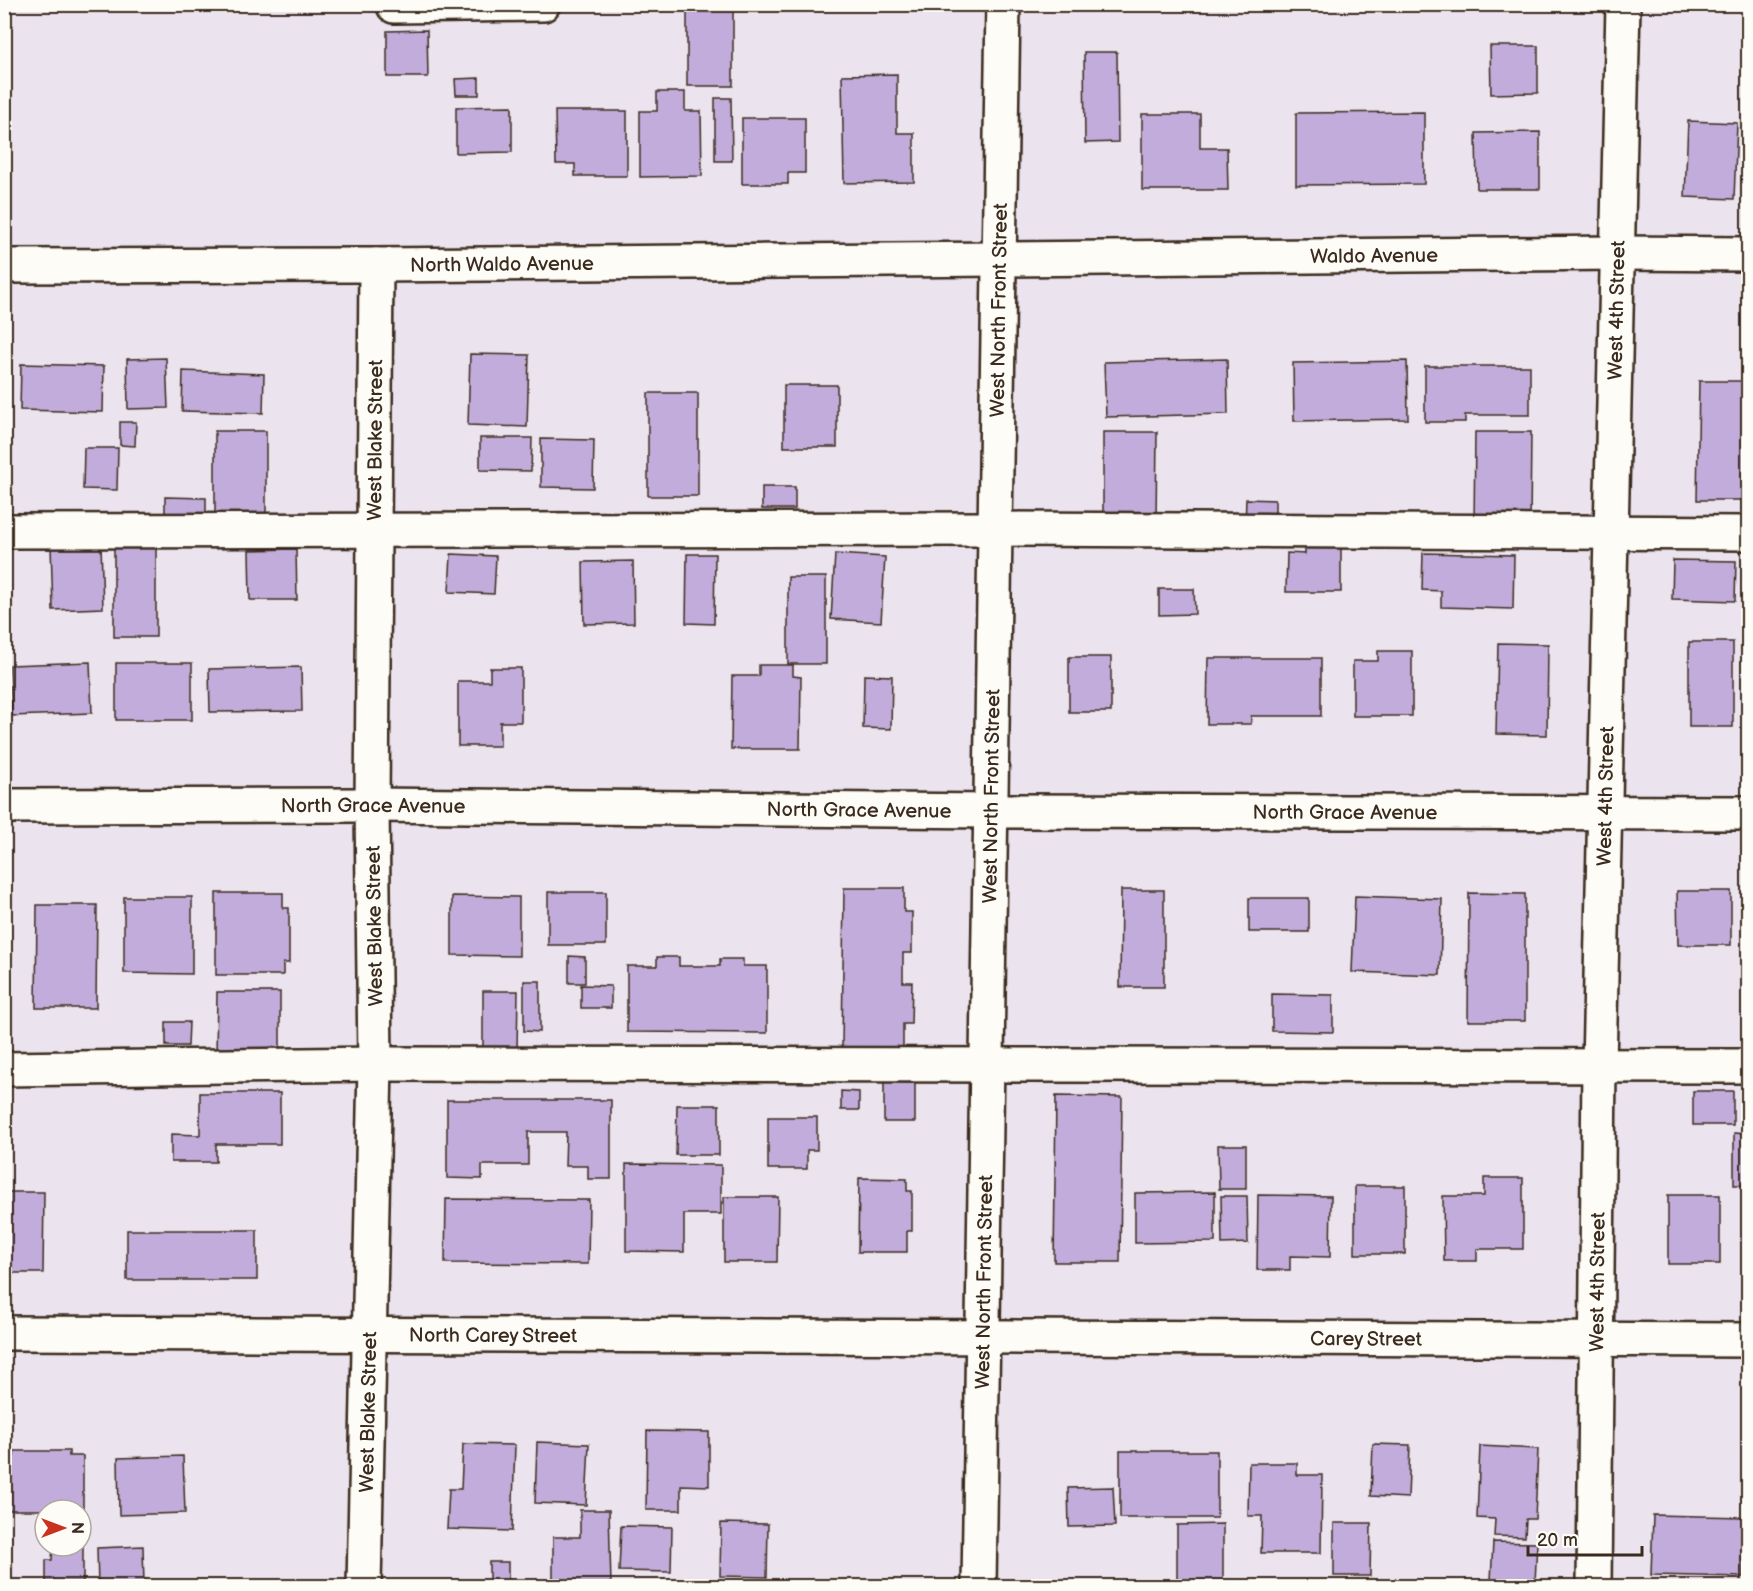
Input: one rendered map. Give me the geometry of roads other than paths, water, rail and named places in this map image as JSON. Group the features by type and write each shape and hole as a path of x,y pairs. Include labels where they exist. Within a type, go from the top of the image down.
{"street":[{"path":"394,6 543,4"},
{"name":"West North Front Street","path":"979,1587 1003,4"},
{"name":"West 4th Street","path":"1593,1587 1599,1066 1623,4"},
{"name":"Waldo Avenue","path":"999,259 1618,253 1749,254"},
{"name":"North Waldo Avenue","path":"4,266 999,259"},
{"name":"West Blake Street","path":"364,1587 375,1064 372,805 376,265"},
{"path":"4,531 996,529 1749,533"},
{"name":"North Grace Avenue","path":"4,806 372,805 991,811 1749,813"},
{"path":"4,1069 375,1064 1749,1066"},
{"name":"North Carey Street","path":"4,1333 983,1338"},
{"name":"Carey Street","path":"983,1338 1749,1341"}]}
